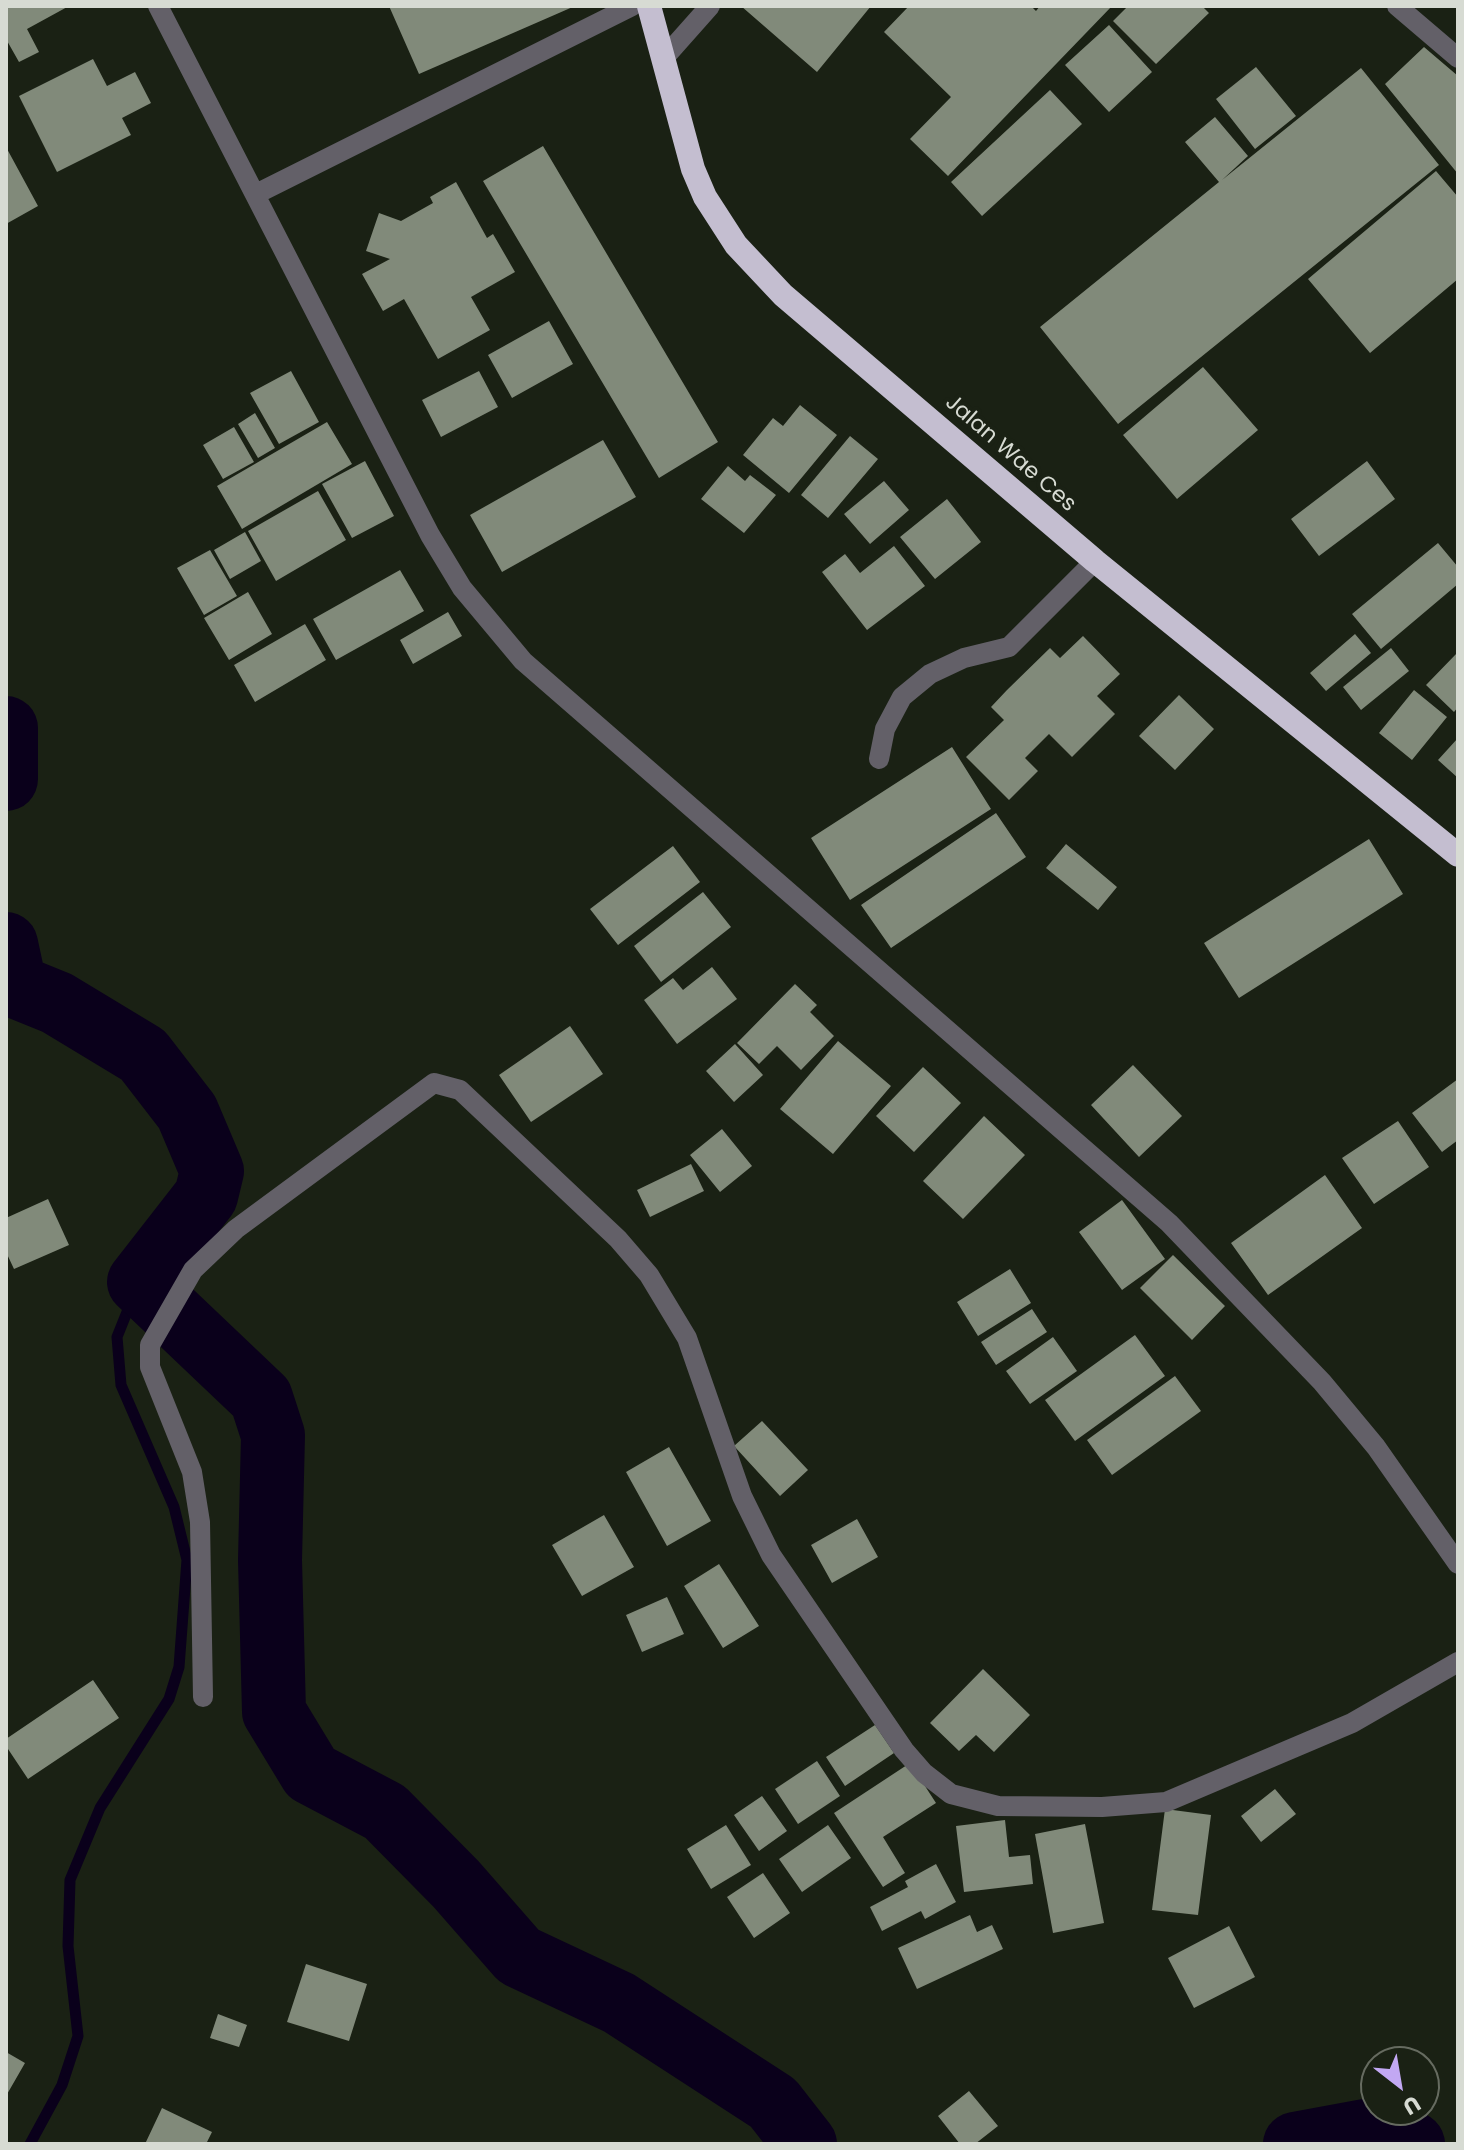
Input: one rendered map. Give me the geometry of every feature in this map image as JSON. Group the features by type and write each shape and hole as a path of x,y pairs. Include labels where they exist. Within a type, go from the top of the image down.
{"highway":[{"name":"Jalan Wae Ces","path":"649,6 693,169 705,197 736,245 783,295 1095,561 1458,855"}],"street":[{"path":"158,6 430,535 462,588 523,661 1169,1223 1322,1382 1376,1447 1458,1564"},
{"path":"256,194 632,6"},
{"path":"663,59 710,6"},
{"path":"1397,6 1458,58"},
{"path":"879,759 885,729 902,697 930,674 964,658 1009,647 1095,561"},
{"path":"203,1697 200,1522 192,1472 150,1367 150,1345 193,1270 236,1229 434,1083 460,1090 618,1239 649,1275 687,1338 742,1496 771,1555 904,1750 924,1773 951,1794 998,1806 1102,1807 1166,1802 1352,1723 1458,1662"}],"building":[{"path":"6,6 69,6 27,29 39,52 19,62 6,39"},
{"path":"389,6 575,6 419,74"},
{"path":"741,6 871,6 817,72"},
{"path":"909,6 1031,6 1036,11 1040,6 1112,6 948,176 910,139 951,97 884,32"},
{"path":"1128,6 1202,6 1209,13 1156,64 1113,21"},
{"path":"1109,25 1152,72 1109,112 1065,65"},
{"path":"1424,47 1458,76 1458,174 1385,84"},
{"path":"93,59 107,86 135,72 151,103 122,118 131,135 57,172 19,96"},
{"path":"1256,67 1296,116 1255,149 1216,99"},
{"path":"1361,68 1439,165 1118,424 1040,327 1219,182 1185,142 1215,117 1248,156 1222,180"},
{"path":"1050,90 1082,124 982,216 951,182"},
{"path":"543,146 718,442 659,478 483,181"},
{"path":"6,147 38,206 6,224"},
{"path":"1436,171 1458,197 1458,279 1370,353 1308,279"},
{"path":"456,182 487,238 493,234 515,272 471,297 490,330 438,359 404,299 383,311 362,274 390,259 366,251 379,213 401,221 433,203 430,197"},
{"path":"549,321 573,364 512,398 488,355"},
{"path":"1203,367 1258,430 1177,499 1123,435"},
{"path":"291,371 319,422 279,444 250,393"},
{"path":"479,371 498,407 441,437 422,400"},
{"path":"800,405 837,435 789,493 743,455 773,418 783,426"},
{"path":"255,413 275,448 258,458 238,424"},
{"path":"327,422 352,464 242,529 217,486"},
{"path":"234,427 254,462 223,479 203,445"},
{"path":"850,436 878,459 828,518 801,495"},
{"path":"603,440 636,497 502,572 470,515"},
{"path":"365,461 394,516 352,538 322,484"},
{"path":"1367,461 1395,499 1319,556 1291,519"},
{"path":"728,466 745,481 750,475 776,495 744,533 701,499"},
{"path":"884,481 909,510 870,544 844,514"},
{"path":"318,491 346,540 276,581 248,531"},
{"path":"947,499 981,542 935,579 900,537"},
{"path":"245,532 261,561 230,579 214,550"},
{"path":"1438,543 1458,567 1458,584 1381,649 1352,614"},
{"path":"894,546 925,586 867,630 822,572 845,554 860,573"},
{"path":"210,550 237,596 204,615 177,568"},
{"path":"400,570 424,611 336,660 313,619"},
{"path":"248,592 272,634 229,660 204,618"},
{"path":"448,612 462,636 413,664 400,640"},
{"path":"305,624 326,660 255,702 234,665"},
{"path":"1355,634 1371,653 1326,691 1310,673"},
{"path":"1083,636 1120,674 1097,696 1115,714 1072,757 1049,734 1025,758 1038,771 1009,800 966,757 1004,720 991,707 1007,690 1050,648 1060,658"},
{"path":"1391,648 1409,671 1361,710 1343,687"},
{"path":"1458,652 1458,707 1454,712 1426,685"},
{"path":"1414,690 1447,717 1412,760 1379,733"},
{"path":"1179,695 1214,729 1175,770 1139,736"},
{"path":"1458,738 1458,778 1438,760"},
{"path":"952,747 991,809 850,900 811,838"},
{"path":"996,813 1026,857 891,948 861,905"},
{"path":"1369,839 1403,894 1239,998 1204,943"},
{"path":"1066,844 1117,887 1098,910 1046,868"},
{"path":"673,846 700,882 618,945 590,909"},
{"path":"703,892 731,927 661,982 634,946"},
{"path":"712,967 737,999 677,1044 644,1000 673,978 683,990"},
{"path":"795,984 817,1005 810,1012 834,1036 801,1070 777,1046 759,1064 737,1043"},
{"path":"570,1026 603,1074 531,1122 499,1075"},
{"path":"838,1041 891,1086 833,1154 780,1109"},
{"path":"735,1044 763,1075 734,1102 706,1071"},
{"path":"1133,1065 1182,1116 1139,1157 1091,1105"},
{"path":"923,1067 961,1103 914,1152 876,1116"},
{"path":"1458,1079 1458,1140 1442,1152 1412,1113"},
{"path":"984,1116 1025,1155 963,1219 923,1181"},
{"path":"1398,1121 1429,1167 1374,1204 1342,1158"},
{"path":"722,1129 752,1166 720,1192 690,1155"},
{"path":"691,1164 704,1191 650,1217 637,1190"},
{"path":"1325,1175 1362,1228 1268,1295 1231,1243"},
{"path":"48,1199 69,1245 14,1269 6,1252 6,1218"},
{"path":"1122,1200 1165,1259 1122,1290 1079,1232"},
{"path":"1173,1255 1225,1306 1192,1340 1140,1288"},
{"path":"1010,1269 1031,1303 978,1336 957,1302"},
{"path":"1032,1309 1047,1332 996,1365 981,1342"},
{"path":"1135,1335 1165,1376 1075,1441 1045,1400"},
{"path":"1053,1337 1077,1371 1030,1404 1006,1371"},
{"path":"1175,1376 1201,1411 1112,1475 1087,1440"},
{"path":"762,1421 808,1470 780,1496 734,1446"},
{"path":"669,1447 711,1521 667,1546 626,1472"},
{"path":"604,1515 634,1567 582,1596 552,1545"},
{"path":"857,1519 878,1557 832,1583 811,1545"},
{"path":"719,1564 759,1626 723,1648 684,1586"},
{"path":"667,1597 684,1634 642,1652 626,1615"},
{"path":"983,1669 1030,1715 994,1752 976,1735 959,1751 930,1723"},
{"path":"93,1680 119,1718 28,1779 6,1746 6,1739"},
{"path":"875,1725 894,1753 845,1786 826,1757"},
{"path":"817,1761 840,1796 798,1824 775,1789"},
{"path":"910,1763 936,1803 883,1837 905,1873 883,1887 834,1813"},
{"path":"1275,1789 1296,1814 1261,1842 1241,1816"},
{"path":"762,1796 787,1831 759,1851 734,1815"},
{"path":"1165,1809 1211,1815 1198,1915 1152,1910"},
{"path":"1005,1820 1009,1857 1030,1855 1033,1884 964,1892 956,1826"},
{"path":"1085,1824 1104,1923 1053,1933 1035,1834"},
{"path":"726,1825 751,1865 711,1889 687,1849"},
{"path":"828,1825 851,1858 802,1892 779,1859"},
{"path":"936,1864 956,1902 925,1919 921,1911 882,1931 870,1907 908,1887 905,1881"},
{"path":"763,1873 790,1913 754,1938 727,1897"},
{"path":"970,1915 977,1932 992,1925 1003,1949 917,1989 898,1948"},
{"path":"1229,1926 1255,1977 1194,2008 1168,1958"},
{"path":"306,1964 367,1984 349,2041 287,2022"},
{"path":"218,2014 247,2025 239,2047 210,2038"},
{"path":"6,2052 25,2063 6,2096"},
{"path":"969,2091 998,2126 975,2144 960,2144 938,2116"},
{"path":"162,2108 212,2132 206,2144 145,2144"}],"waterway":[{"path":"6,728 6,779"},
{"path":"6,944 15,986 57,1003 143,1055 187,1112 212,1171 206,1196 139,1282 261,1398 273,1435 270,1560 274,1712 311,1773 385,1812 456,1884 519,1956 619,2003 773,2103 805,2144"},
{"path":"30,2144 62,2085 78,2036 68,1946 70,1880 100,1808 169,1699 179,1667 187,1560 174,1507 121,1385 117,1337 139,1282"},
{"path":"1295,2144 1387,2127 1413,2144"}]}
